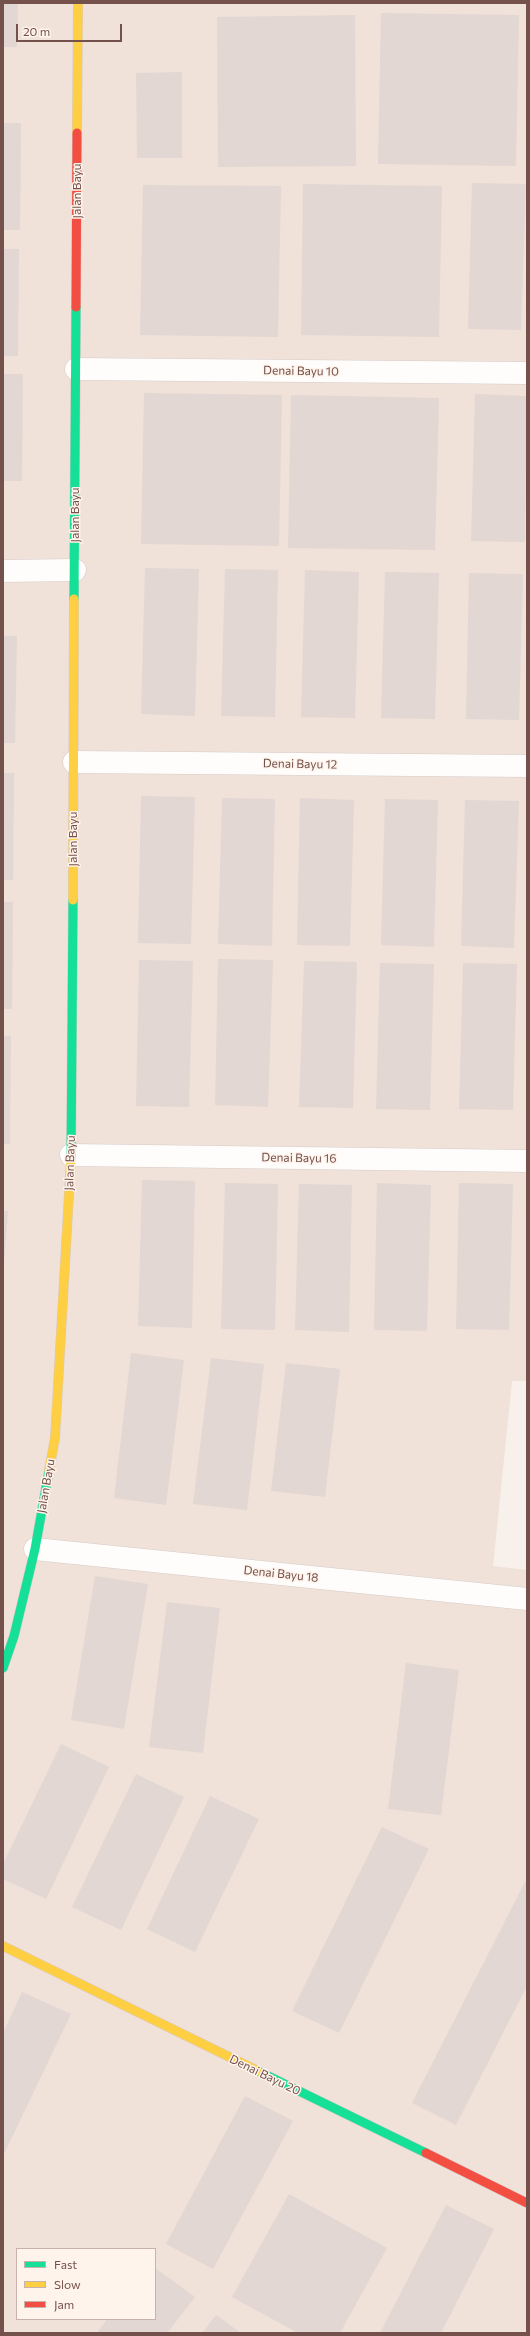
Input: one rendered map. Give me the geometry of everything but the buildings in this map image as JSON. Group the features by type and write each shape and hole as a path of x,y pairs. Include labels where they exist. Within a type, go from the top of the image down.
{"street":[{"name":"Jalan Bayu","path":"3,1668 14,1636 35,1549 55,1438 71,1155 78,3"},
{"name":"Denai Bayu 10","path":"76,368 527,372"},
{"path":"3,571 75,570"},
{"name":"Denai Bayu 12","path":"74,762 527,766"},
{"name":"Denai Bayu 16","path":"71,1155 527,1161"},
{"name":"Denai Bayu 18","path":"35,1549 527,1599"},
{"name":"Denai Bayu 20","path":"3,1946 527,2203"}],"shaded area":[{"path":"3,3 527,3 527,1381 512,1381 493,1566 527,1570 527,2333 3,2333"}],"traffic: fast":[{"path":"74,599 76,307"},
{"path":"71,1159 73,900"},
{"path":"3,1668 14,1636 35,1549 49,1471"},
{"path":"258,2071 426,2153"}],"traffic: slow":[{"path":"77,133 78,3"},
{"path":"73,900 74,599"},
{"path":"49,1471 55,1438 71,1159"},
{"path":"3,1946 258,2071"}],"traffic: jam":[{"path":"76,307 77,133"},
{"path":"426,2153 527,2203"}]}
